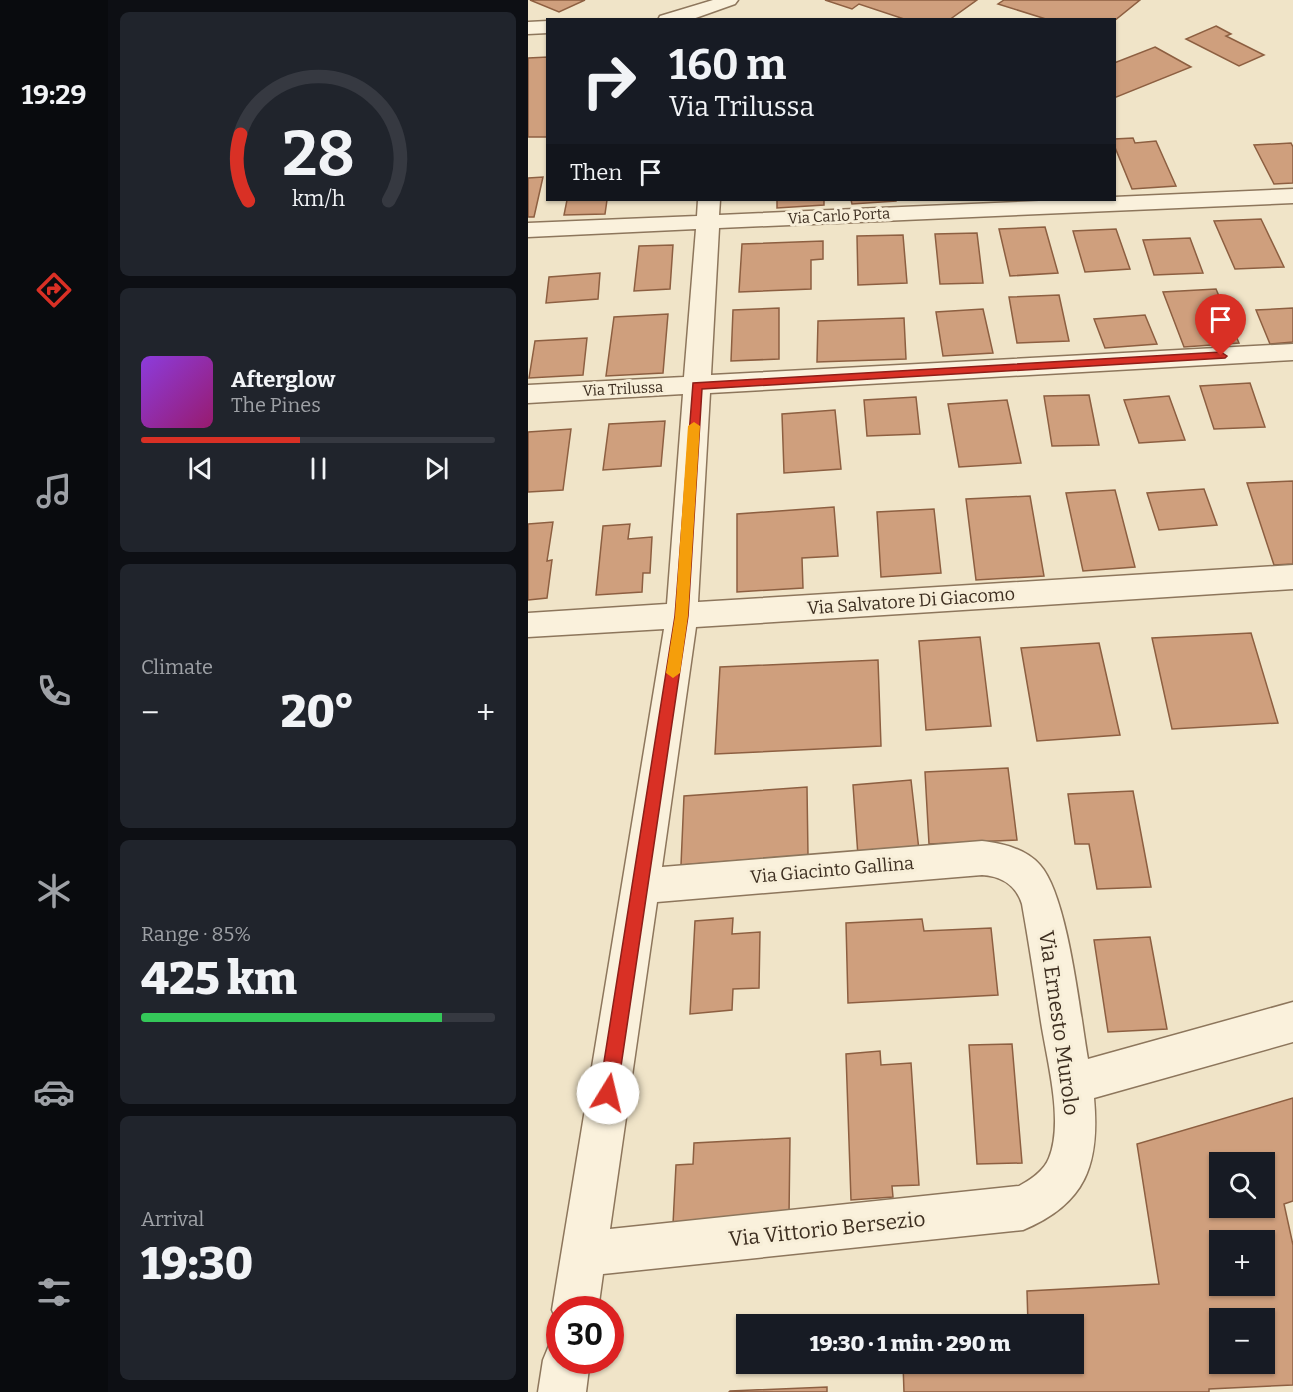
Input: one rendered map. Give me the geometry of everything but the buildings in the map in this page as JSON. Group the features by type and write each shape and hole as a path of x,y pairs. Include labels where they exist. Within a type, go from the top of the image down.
{"street":[{"path":"675,18 696,13 729,0"},
{"path":"528,28 546,27"},
{"name":"Via Carlo Porta","path":"1116,201 1293,196"},
{"name":"Via Carlo Porta","path":"528,230 708,211 1098,201"},
{"path":"577,1296 682,616 708,211"},
{"name":"Via Trilussa","path":"528,394 1293,352"},
{"name":"Via Salvatore Di Giacomo","path":"528,625 1293,577"},
{"name":"Via Giacinto Gallina","path":"640,886 982,858 1000,859 1021,870"},
{"name":"Via Ernesto Murolo","path":"1021,870 1036,888 1041,904 1072,1084 1074,1138 1068,1166 1060,1180"},
{"path":"1072,1084 1293,1022"},
{"name":"Via Vittorio Bersezio","path":"583,1254 1012,1210 1023,1208 1047,1194 1060,1180"},
{"path":"562,1392 565,1374"}],"slow traffic":[{"path":"673,673 682,616 694,426"}],"route":[{"path":"608,1093 682,616 697,385 1221,356"}]}
